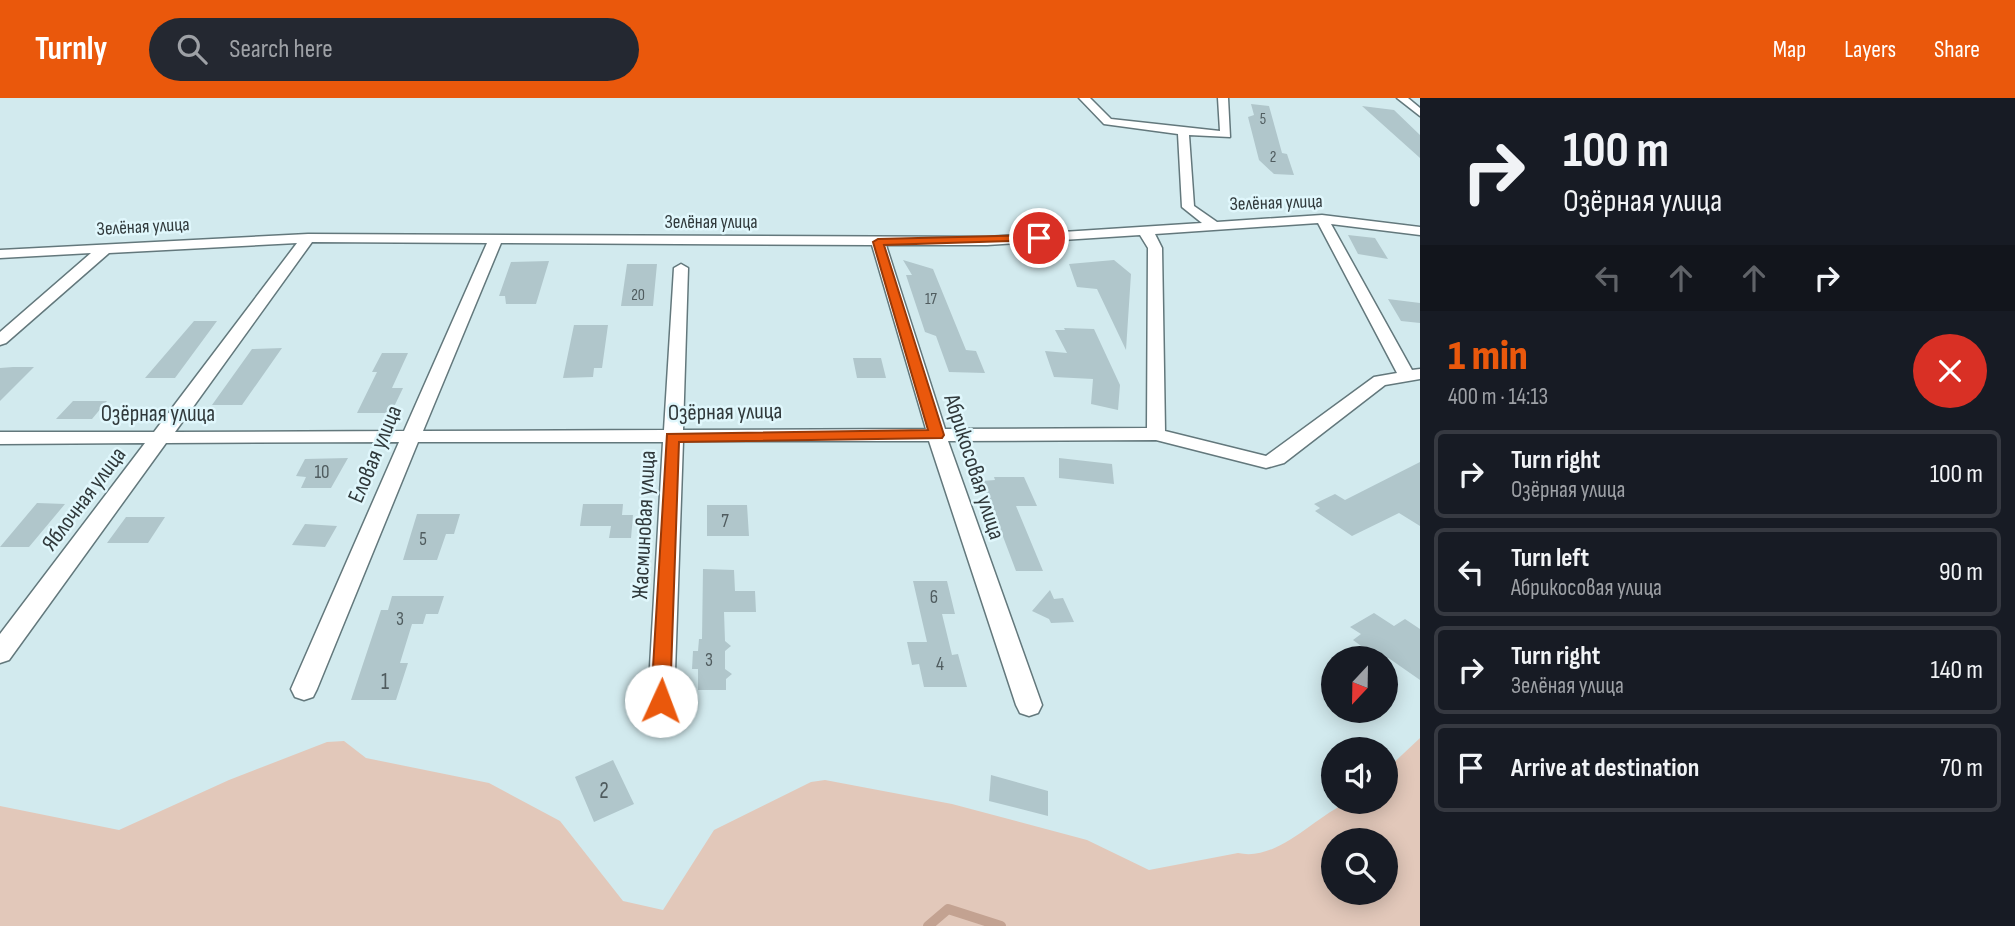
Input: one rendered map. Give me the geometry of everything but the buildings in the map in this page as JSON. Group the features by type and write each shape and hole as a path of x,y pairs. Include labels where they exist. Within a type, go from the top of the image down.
{"street":[{"path":"1084,98 1108,122 1226,135 1223,98"},
{"path":"1402,98 1420,113"},
{"path":"1183,131 1188,207 1212,224"},
{"path":"1322,219 1414,375"},
{"name":"Зелёная улица","path":"0,254 309,238 987,241 1212,224 1322,219 1420,231"},
{"path":"1144,231 1154,241 1155,248 1156,434"},
{"name":"Яблочная улица","path":"0,653 309,238"},
{"name":"Еловая улица","path":"304,689 408,436 495,240"},
{"name":"Абрикосовая улица","path":"878,242 937,435 1029,705"},
{"path":"0,340 106,247"},
{"name":"Жасминовая улица","path":"661,701 681,268"},
{"name":"Озёрная улица","path":"0,438 672,438 1156,434 1266,462 1278,459 1380,381 1414,375"}],"shaded area":[{"path":"1420,738 1420,926 0,926 0,806 119,830 229,780 327,742 344,741 366,758 489,783 560,821 623,901 663,910 714,830 811,782 825,780 952,804 1087,840 1149,870 1238,853 1267,851 1296,836 1328,814 1398,814 1398,759"}],"waterway":[{"path":"928,926 948,909 1001,926"}],"route":[{"path":"661,701 672,438 937,435 878,242 1039,238"}]}
